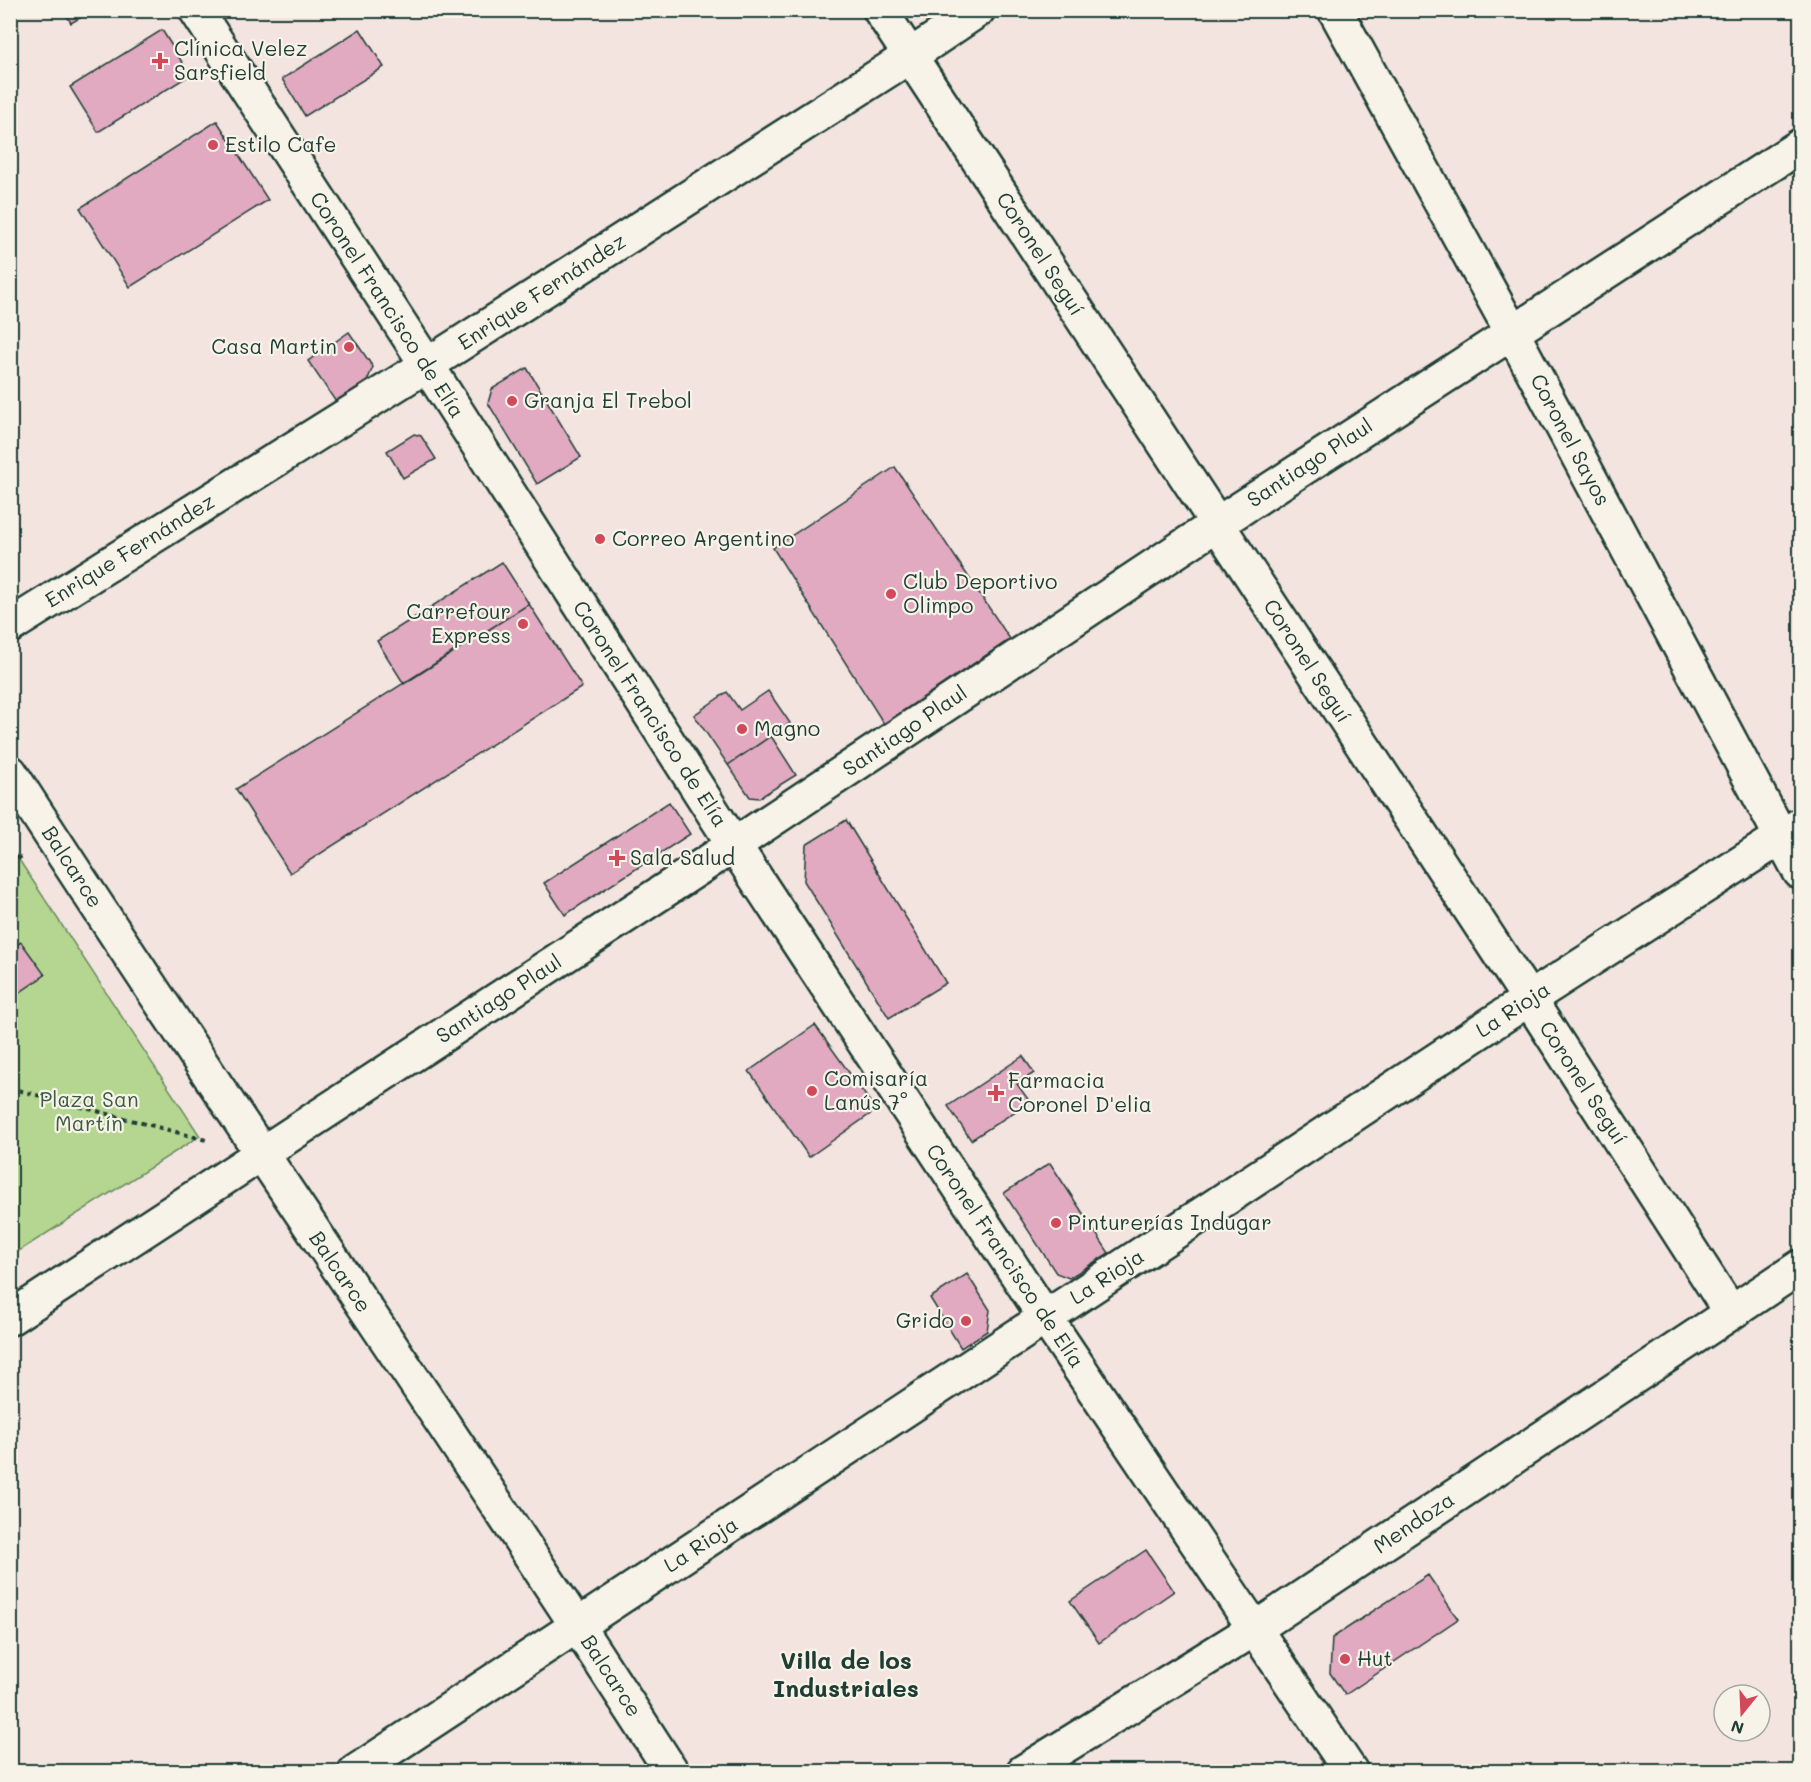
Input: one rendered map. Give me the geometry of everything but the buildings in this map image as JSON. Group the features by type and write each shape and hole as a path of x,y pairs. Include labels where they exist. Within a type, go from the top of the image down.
{"street":[{"name":"Coronel Francisco de Elía","path":"196,10 427,365 734,845 1045,1317 1351,1772"},
{"name":"Coronel Seguí","path":"880,10 1529,999 1731,1313"},
{"name":"Enrique Fernández","path":"10,626 427,365 910,57 978,10"},
{"name":"Coronel Sayos","path":"1335,10 1791,831 1800,872"},
{"name":"Santiago Plaul","path":"10,1318 734,845 1217,524 1800,146"},
{"name":"Balcarce","path":"10,772 261,1155 579,1626 672,1772"},
{"name":"La Rioja","path":"355,1772 1529,999 1791,831"},
{"name":"Mendoza","path":"1023,1772 1256,1628 1800,1267"}],"path":[{"path":"10,1088 261,1155"}],"green space":[{"name":"Plaza San Martín","path":"10,846 200,1136 11,1256 10,1256"}],"place":[{"name":"Clínica Velez Sarsfield","path":"160,61"},
{"name":"Estilo Cafe","path":"213,145"},
{"name":"Casa Martin","path":"349,347"},
{"name":"Granja El Trebol","path":"512,401"},
{"name":"Correo Argentino","path":"600,539"},
{"name":"Club Deportivo Olimpo","path":"891,594"},
{"name":"Carrefour Express","path":"523,624"},
{"name":"Magno","path":"742,729"},
{"name":"Sala Salud","path":"617,858"},
{"name":"Comisaría Lanús 7°","path":"812,1091"},
{"name":"Farmacia Coronel D'elia","path":"996,1093"},
{"name":"Pinturerías Indugar","path":"1056,1223"},
{"name":"Grido","path":"966,1321"},
{"name":"Hut","path":"1345,1659"}],"district":[{"name":"Villa de los Industriales","path":"846,1675"}]}
